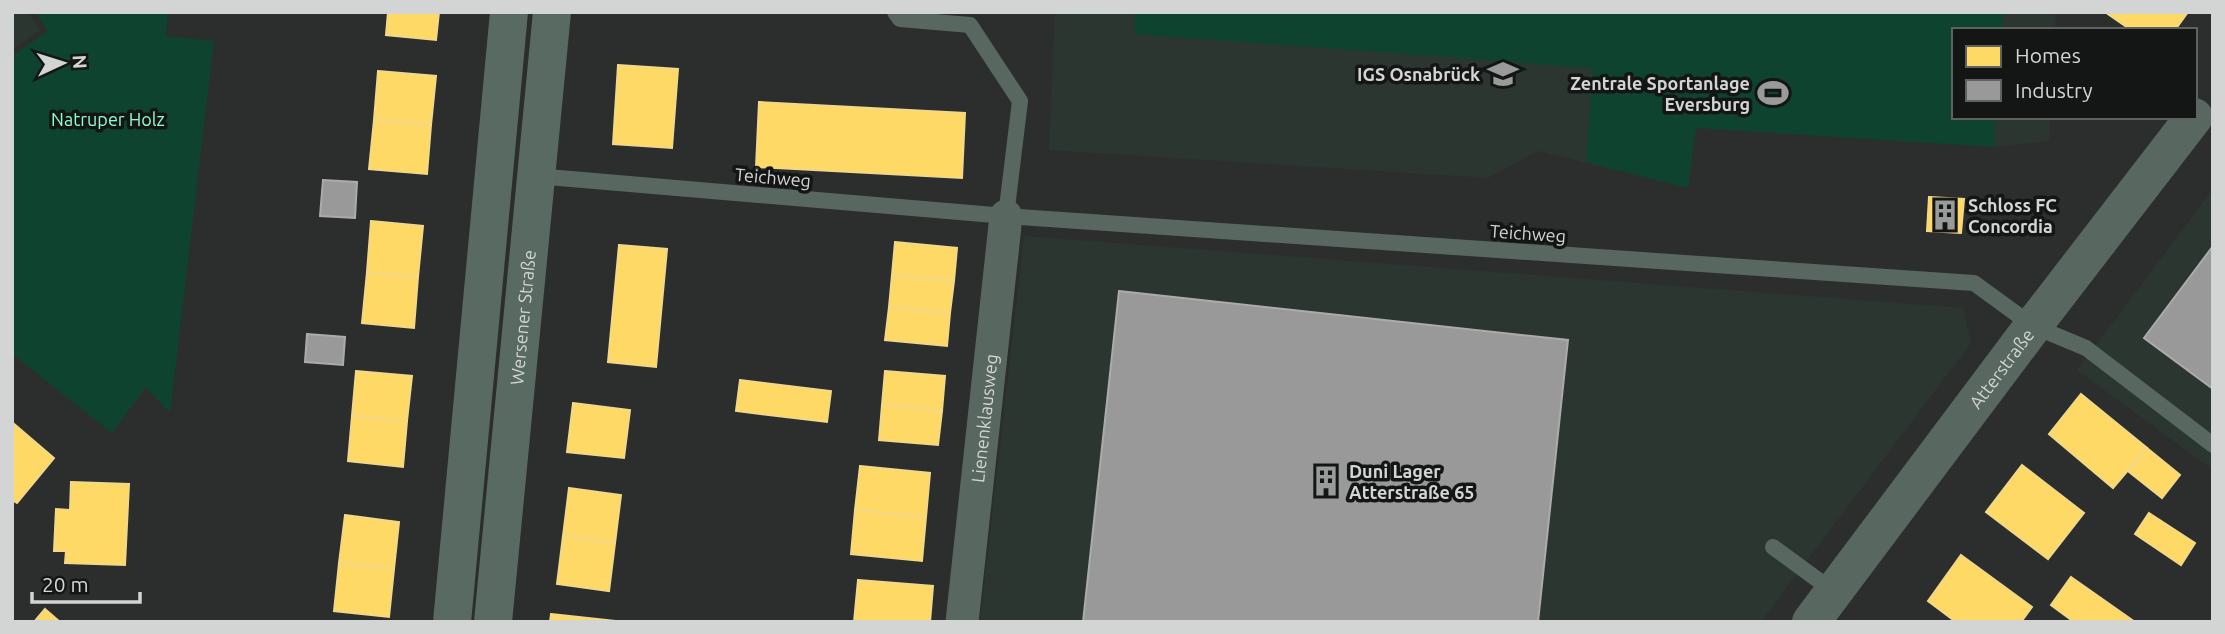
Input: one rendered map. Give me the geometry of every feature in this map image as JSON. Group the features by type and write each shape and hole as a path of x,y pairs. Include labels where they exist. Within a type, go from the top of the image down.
{"main road":[{"path":"452,622 509,12"},
{"name":"Wersener Straße","path":"493,622 552,12"}],"street":[{"name":"Atterstraße","path":"2197,114 2213,93"},
{"name":"Atterstraße","path":"1811,622 2033,326 2193,119"},
{"name":"Lienenklausweg","path":"962,622 1006,216"}],"lane":[{"path":"895,12 900,19 971,25 1020,100 1006,216"},
{"name":"Teichweg","path":"536,176 1006,216 1974,283 2033,326 2086,348 2213,445"},
{"path":"1773,547 1834,592"}],"shaded area":[{"path":"12,12 28,12 40,30 12,49"},
{"name":"IGS Osnabrück","path":"1055,12 2056,12 2055,28 1952,28 1952,119 2050,119 2049,141 1994,147 1696,128 1688,188 1538,151 1488,178 1049,150"},
{"path":"2213,189 2213,470 2077,370"},
{"path":"1024,236 1963,308 1971,343 1761,622 980,622"}],"green space":[{"name":"Natruper Holz","path":"36,12 168,12 166,36 214,41 170,413 146,387 112,433 12,354 12,56 48,31"},
{"name":"Zentrale Sportanlage Eversburg","path":"1135,12 2003,12 2002,28 1952,28 1952,119 1996,119 1994,147 1696,128 1688,188 1586,162 1593,68 1134,34"}],"building: Homes":[{"path":"388,12 439,12 436,40 386,35"},
{"path":"2188,12 2176,28 2128,28 2108,14"},
{"path":"618,65 678,69 672,148 613,144"},
{"path":"378,71 436,76 431,125 374,120"},
{"path":"759,102 965,113 962,178 756,167"},
{"path":"374,120 431,125 427,174 369,169"},
{"name":"Schloss FC Concordia","path":"1929,197 1964,199 1961,233 1927,231"},
{"path":"371,221 423,226 418,277 367,272"},
{"path":"895,242 957,248 954,281 892,275"},
{"path":"619,245 667,249 656,367 608,362"},
{"path":"367,272 418,277 414,328 362,323"},
{"path":"892,275 954,281 950,313 889,307"},
{"path":"889,307 950,313 947,346 885,340"},
{"path":"356,371 412,376 407,421 352,416"},
{"path":"885,371 945,376 942,411 882,405"},
{"path":"740,380 831,391 827,422 736,411"},
{"path":"2081,394 2147,448 2113,488 2049,434"},
{"path":"573,403 630,410 624,458 567,452"},
{"path":"882,405 942,411 938,445 879,440"},
{"path":"352,416 407,421 403,467 348,461"},
{"path":"13,423 54,458 17,503 12,500"},
{"path":"2147,448 2180,475 2162,498 2128,471"},
{"path":"2022,465 2084,513 2048,559 1986,512"},
{"path":"860,466 930,473 926,517 855,510"},
{"path":"71,482 129,484 125,565 65,563 66,551 54,551 56,509 70,510"},
{"path":"569,488 621,495 615,543 563,536"},
{"path":"855,510 926,517 922,561 851,554"},
{"path":"2149,513 2195,543 2181,565 2135,534"},
{"path":"345,515 399,522 394,569 339,563"},
{"path":"563,536 615,543 609,591 557,584"},
{"path":"1961,555 2032,607 2021,622 1956,622 1928,601"},
{"path":"339,563 394,569 389,617 334,611"},
{"path":"2071,577 2135,622 2074,622 2051,605"},
{"path":"858,580 933,586 930,622 854,622"},
{"path":"45,609 60,622 34,622"},
{"path":"551,614 625,622 550,622"}],"building: Industry":[{"path":"323,180 357,182 355,218 320,216"},
{"path":"2213,246 2213,389 2144,338"},
{"name":"Duni Lager Atterstraße 65","path":"1119,291 1568,340 1538,622 1083,622"},
{"path":"307,334 345,337 343,365 305,362"}],"place":[{"name":"IGS Osnabrück","path":"1503,74"},
{"name":"Zentrale Sportanlage Eversburg","path":"1773,93"},
{"name":"Schloss FC Concordia","path":"1945,215"},
{"name":"Duni Lager Atterstraße 65","path":"1326,481"}]}
